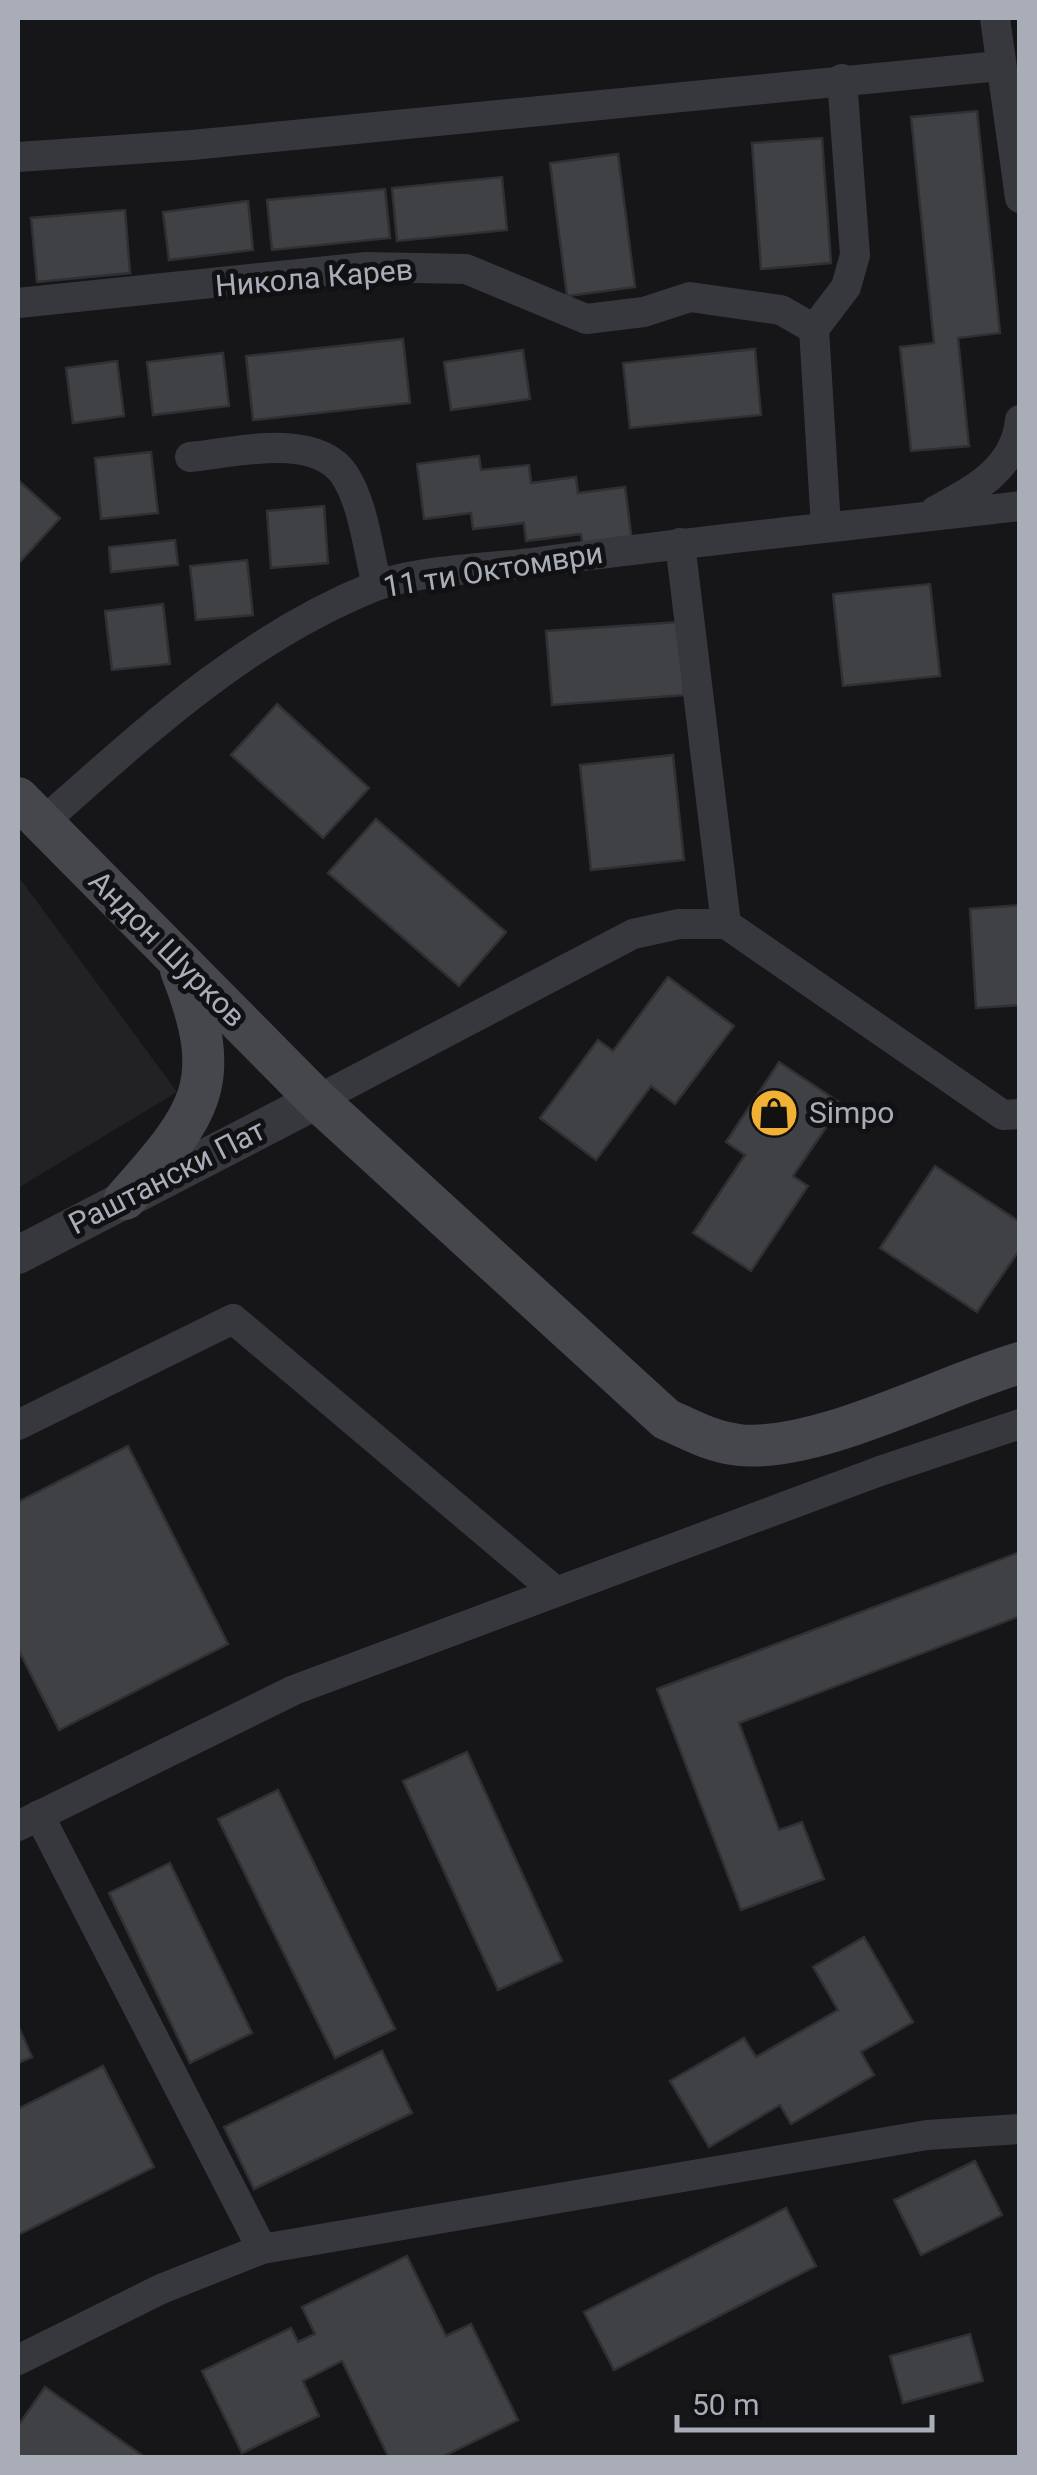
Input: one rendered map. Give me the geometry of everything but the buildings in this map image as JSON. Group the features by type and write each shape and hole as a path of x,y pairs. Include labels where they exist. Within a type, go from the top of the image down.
{"main road":[{"name":"Андон Шурков","path":"30,810 317,1100 666,1419 713,1440 743,1446 797,1439 1020,1363"},
{"path":"125,1199 183,1134 206,1071 198,1014 175,955"}],"street":[{"path":"995,18 1020,198"},
{"path":"18,156 192,145 999,66"},
{"path":"826,528 814,329 846,287 855,254 842,79"},
{"name":"Никола Карев","path":"18,303 366,268 466,269 586,319 644,312 690,297 781,310 814,329"},
{"path":"924,517 998,471 1017,444 1020,420"},
{"path":"190,457 290,448 317,454 343,472 353,494 377,585"},
{"name":"11 ти Октомври","path":"30,810 223,669 283,631 377,585 680,543 1020,506"},
{"path":"680,543 726,924"},
{"path":"317,1100 633,934 680,924 726,924 1011,1114"},
{"name":"Раштански Пат","path":"18,1254 317,1100"},
{"path":"18,1425 234,1318 554,1590"},
{"path":"262,2249 28,1820 294,1690 554,1590 1020,1424"},
{"path":"18,2360 161,2289 262,2249 927,2135 1020,2129"}],"shaded area":[{"path":"18,876 177,1092 18,1188"}],"place":[{"name":"Simpo","path":"774,1113"}]}
